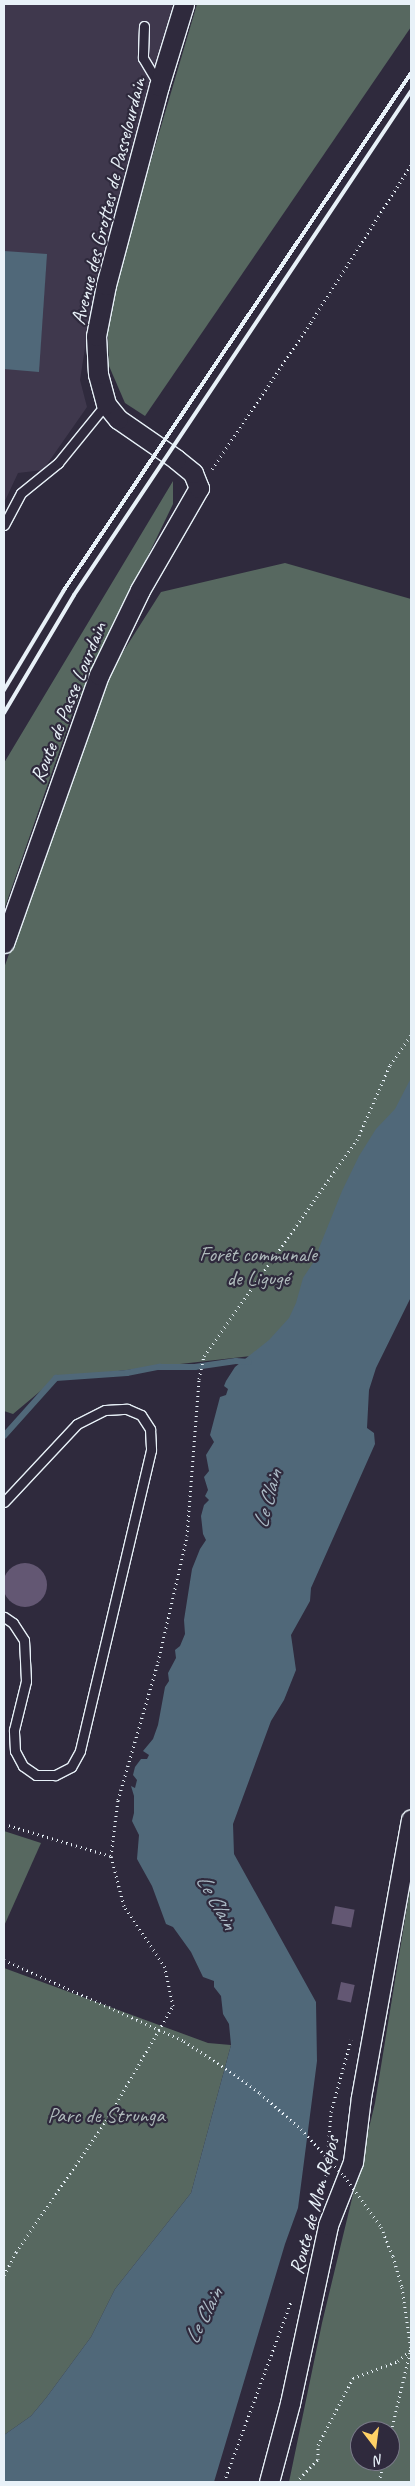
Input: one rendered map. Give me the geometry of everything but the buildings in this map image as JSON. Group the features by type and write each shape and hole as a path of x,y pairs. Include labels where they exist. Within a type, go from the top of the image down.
{"street":[{"name":"Avenue des Grottes de Passelourdain","path":"184,4 159,86 106,285 96,336 98,374 106,404 118,419 176,459 192,473 199,488"},
{"name":"Route de Passe Lourdain","path":"4,944 99,675 140,590 199,488"},
{"name":"Route de Mon Repos","path":"269,2482 290,2403 328,2225 354,2162 361,2097 411,1819"}],"lane":[{"path":"144,26 144,58 159,86"},
{"path":"4,525 21,493 58,463 106,404"},
{"path":"4,1502 77,1424 105,1410 127,1409 141,1415 150,1429 151,1450 80,1751 71,1767 55,1774 36,1775 23,1766 15,1751 14,1730 26,1681 24,1640 13,1623 4,1617"}],"path":[{"path":"199,488 311,322 411,165"},
{"path":"4,2275 16,2252 106,2121 173,2006 165,1967 124,1906 111,1856 118,1800 158,1662 187,1536 198,1380 204,1356 357,1140 390,1065 411,1035"},
{"path":"4,1824 111,1856"},
{"path":"4,1960 184,2041 260,2093 301,2129 344,2176 381,2227 393,2256 402,2288 411,2349 394,2421"},
{"path":"325,2184 331,2112 348,2044 353,2037"},
{"path":"224,2482 294,2293"},
{"path":"296,2482 318,2459 318,2445 353,2378 398,2361 411,2349"}],"shaded area":[{"path":"4,4 173,4 87,335 80,380 87,407 43,470 18,473 4,503"}],"green space":[{"path":"197,4 411,4 411,27 145,416 125,403 109,366 107,310"},
{"path":"173,481 173,504 74,709 4,910 4,763"},
{"name":"Forêt communale de Ligugé","path":"285,563 411,599 411,1182 311,1352 251,1356 56,1378 13,1414 4,1411 4,968 109,674 161,592"},
{"path":"4,1831 41,1843 4,1926"},
{"path":"411,1882 411,2482 289,2482 322,2323 375,2103"},
{"name":"Parc de Strunga","path":"4,1968 208,2043 231,2045 191,2193 115,2289 91,2337 46,2398 31,2416 4,2435"}],"water":[{"path":"4,251 47,254 39,372 4,369"},
{"name":"Le Clain","path":"411,1078 411,1297 376,1368 369,1390 367,1428 374,1433 375,1444 311,1588 310,1601 291,1635 296,1670 284,1700 271,1721 233,1824 234,1854 316,2002 317,2061 298,2208 285,2244 214,2482 4,2482 4,2435 31,2416 46,2398 91,2337 115,2289 191,2193 231,2045 229,2024 223,2014 221,1996 214,1987 214,1981 203,1977 191,1952 173,1927 166,1924 152,1886 137,1859 139,1835 132,1821 134,1796 131,1786 135,1788 137,1780 133,1775 135,1767 141,1759 147,1759 149,1755 143,1751 153,1739 158,1725 165,1687 169,1681 168,1673 176,1658 175,1650 180,1646 185,1634 184,1620 192,1569 206,1540 203,1534 201,1516 204,1505 209,1500 205,1496 208,1490 204,1477 209,1471 206,1455 214,1442 210,1435 220,1397 226,1395 228,1389 224,1386 235,1367 269,1340 289,1318 296,1303 303,1278 313,1263 342,1191 359,1156 376,1129 395,1109"}],"waterway":[{"path":"4,1436 56,1378 127,1373 159,1367 195,1367 236,1361 249,1362"}],"railway":[{"path":"4,690 64,590 411,73"},
{"path":"4,713 74,595 411,91"}]}
